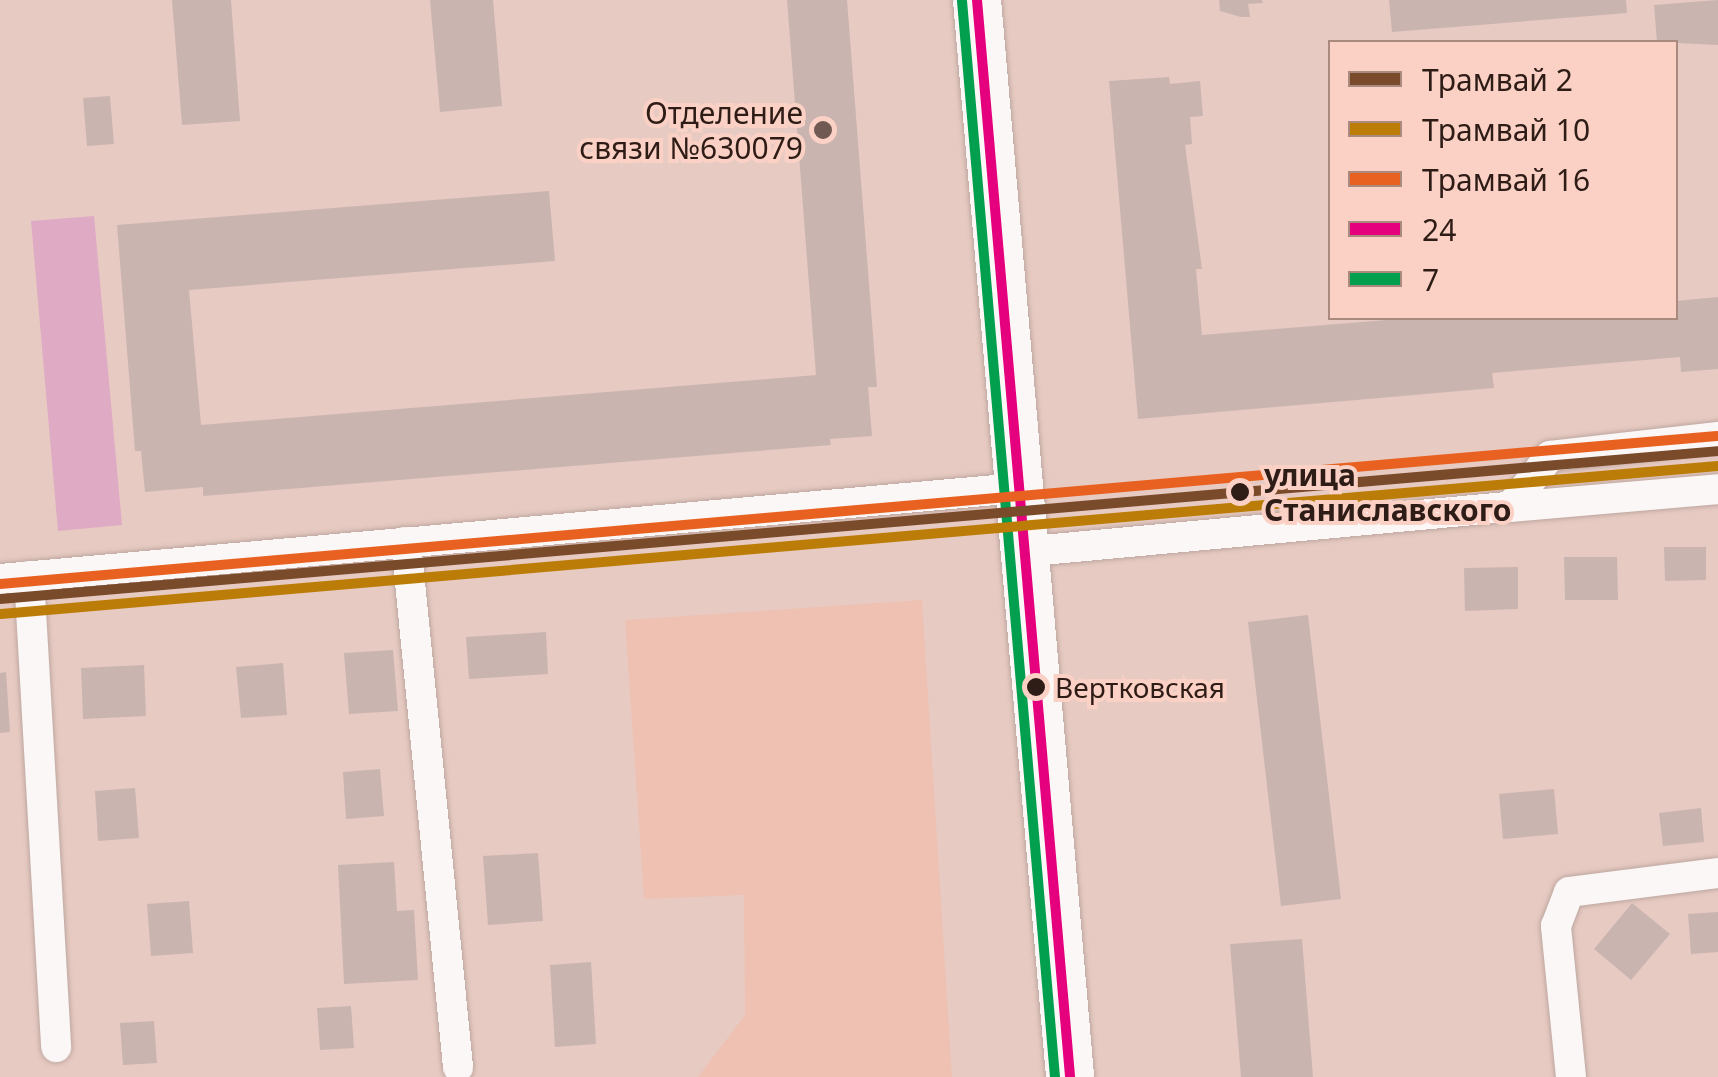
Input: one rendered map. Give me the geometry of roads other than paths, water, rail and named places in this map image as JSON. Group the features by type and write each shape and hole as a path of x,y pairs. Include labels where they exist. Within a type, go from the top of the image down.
{"main road":[{"path":"976,0 1021,552 1070,1077"}],"street":[{"path":"1510,507 1550,456 1718,437"},
{"path":"56,1047 14,578 1016,488"},
{"path":"1021,552 1718,489"},
{"path":"406,542 458,1067"},
{"path":"1571,1077 1556,926 1569,892 1718,873"}],"tram line":[{"name":"16","path":"0,584 1717,436"},
{"name":"2","path":"0,599 1718,451"},
{"name":"10","path":"1,614 1718,466"}],"place":[{"name":"Отделение связи №630079","path":"823,130"},
{"name":"улица Станиславского","path":"1240,492"},
{"name":"Вертковская","path":"1036,687"}]}
